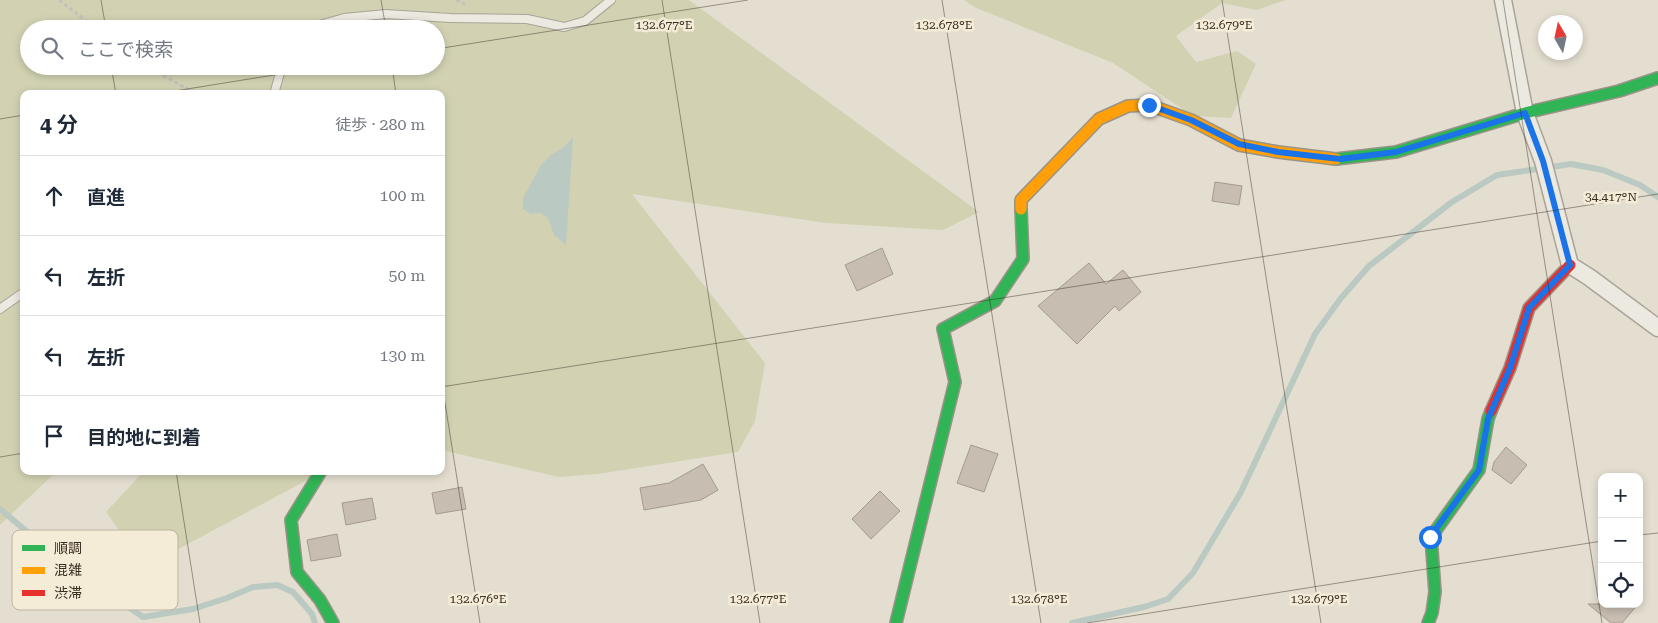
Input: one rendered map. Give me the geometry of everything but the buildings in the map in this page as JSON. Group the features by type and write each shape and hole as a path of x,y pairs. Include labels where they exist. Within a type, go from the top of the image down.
{"street":[{"path":"1503,0 1525,113 1543,161 1570,265 1658,328"},
{"path":"896,623 955,382 942,328 995,301 1023,259 1021,200 1099,119 1128,106 1149,105 1191,120 1239,144 1278,152 1340,159 1396,152 1525,113 1619,92 1658,78"},
{"path":"1428,623 1433,612 1436,595 1430,537 1479,470 1488,419 1510,368 1529,308 1570,265"},
{"path":"318,475 291,520 297,572 320,600 333,623"}],"lane":[{"path":"337,20 386,14 450,18 527,19 564,28 585,21 611,0"},
{"path":"275,90 279,75"},
{"path":"0,309 20,295"}],"path":[{"path":"59,0 85,20"},
{"path":"162,75 189,90"}],"green space":[{"path":"0,0 689,0 979,212 943,230 826,223 632,194 765,363 755,421 738,452 598,474 559,477 445,451 445,90 20,90 20,475 53,475 0,525"},
{"path":"964,0 1286,0 1256,10 1222,3 1176,36 1196,62 1237,51 1256,64 1231,118 1193,116 1113,63 974,7"},
{"path":"140,475 317,475 178,549 178,530 119,530 106,512"}],"shaded area":[{"path":"573,137 566,245 554,235 548,218 541,213 531,214 523,209 523,198 541,165 552,154 563,148"}],"waterway":[{"path":"1072,623 1144,607 1168,599 1193,573 1241,492 1315,334 1341,298 1369,266 1452,202 1497,175 1571,164 1603,170 1640,185 1658,197"},
{"path":"0,509 25,530"},
{"path":"133,610 143,617 193,609 253,587 277,585 293,592 312,614 315,623"}],"traffic: fast":[{"path":"1336,159 1396,152 1525,113 1619,91 1658,78"},
{"path":"896,623 955,382 943,329 995,301 1023,259 1021,209"},
{"path":"1428,623 1432,613 1435,592 1431,537 1479,470 1491,411"},
{"path":"319,475 291,520 297,572 320,600 333,623"}],"traffic: slow":[{"path":"1021,209 1021,200 1099,119 1128,106 1149,105 1191,120 1239,145 1336,159"}],"traffic: jam":[{"path":"1491,411 1510,368 1529,308 1570,265"}],"route":[{"path":"1149,105 1191,120 1239,144 1278,152 1340,159 1396,152 1525,113 1543,161 1570,265 1529,308 1510,368 1488,419 1479,470 1430,537"}]}
